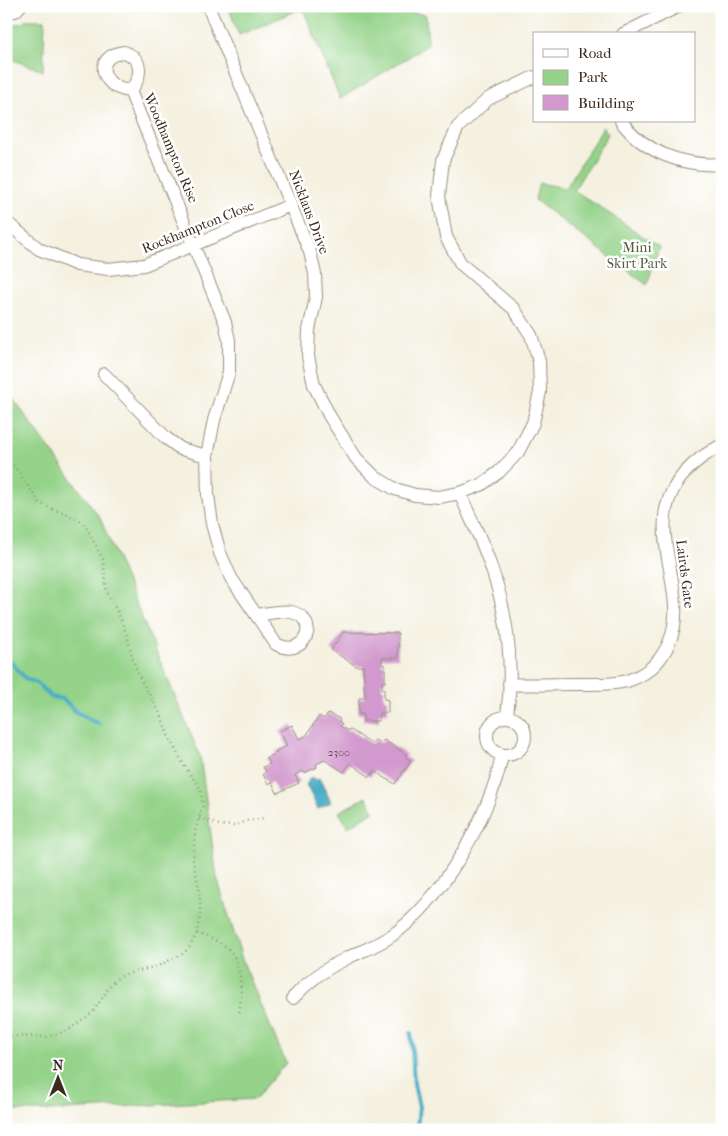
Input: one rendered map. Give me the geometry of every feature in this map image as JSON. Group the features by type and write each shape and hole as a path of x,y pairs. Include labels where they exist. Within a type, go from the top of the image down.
{"street":[{"path":"6,13 15,11 20,6"},
{"name":"Nicklaus Drive","path":"208,6 310,252 315,274 316,297 310,330 308,356 314,385 330,417 356,458 375,477 395,489 415,495 440,497 460,493 481,485 499,472 518,452 532,423 540,392 539,362 531,335 514,309 462,264 446,237 439,196 443,160 458,127 488,99 533,78"},
{"path":"627,32 679,6"},
{"name":"Nicklaus Drive","path":"518,85 533,84"},
{"name":"Woodhampton Rise","path":"130,91 225,322 229,340 229,372 214,420 207,456 208,495 212,524 220,553 231,578 256,615"},
{"path":"622,122 629,132 646,145 667,157 690,163 722,164"},
{"name":"Rockhampton Close","path":"6,222 39,250 77,265 108,269 144,265 195,246 292,205"},
{"path":"104,374 166,438 181,449 207,456"},
{"name":"Lairds Gate","path":"509,684 614,683 640,676 661,658 672,637 676,611 665,534 667,507 674,488 685,471 704,455 722,445"},
{"path":"460,493 489,560 502,603 508,650 509,684 507,716"},
{"path":"507,716 517,720 524,728 525,738 521,747 513,754 502,754 494,751 488,743 487,733 490,724 497,718 507,716"},
{"path":"293,998 307,983 326,969 391,937 412,919 432,897 453,868 482,816 500,766 502,754"}],"path":[{"path":"268,6 308,8 316,6"},
{"path":"6,458 15,467 39,502 52,510 82,522 86,527 103,559 107,592 127,635 133,660 141,680 161,715 169,738 201,792 203,805 195,831 193,861 200,893 200,915 194,940 182,954 158,966 126,974 116,980 93,1012 67,1031 47,1037 6,1036"},
{"path":"199,818 218,825 234,826 246,821 266,818"},
{"path":"197,933 220,944 233,956 241,985 239,1014"}],"green space":[{"path":"228,6 370,6 426,15 428,45 340,99 304,11 298,10 239,35"},
{"path":"25,20 45,20 43,71 6,57 6,25 22,23"},
{"name":"Mini Skirt Park","path":"603,127 608,134 574,190 659,247 647,285 535,200 539,183 566,188"},
{"path":"6,389 100,518 200,756 217,878 243,962 286,1063 255,1099 49,1111 6,1111"},
{"path":"366,797 374,811 348,827 339,812"}],"water":[{"path":"313,777 315,780 319,778 331,802 318,809 306,784 309,782 308,779"}],"building":[{"path":"343,632 398,633 398,658 382,658 382,665 385,665 385,682 382,682 382,689 384,689 384,699 388,700 388,713 379,713 379,721 363,721 363,714 358,714 359,698 365,698 363,666 356,666 331,650"},
{"path":"328,713 340,719 339,721 342,724 340,726 348,731 349,729 372,744 375,740 381,743 384,740 407,755 405,757 411,761 395,784 374,771 370,777 350,763 344,772 325,760 316,764 317,767 295,775 299,783 277,793 272,782 268,784 263,774 266,772 263,767 270,764 267,758 287,746 280,731 292,725 299,739 306,736 319,716 324,719"}],"waterway":[{"path":"9,660 26,679 37,683 51,697 63,699 76,712 99,724"},
{"path":"411,1033 414,1084 419,1107 417,1130"}]}
